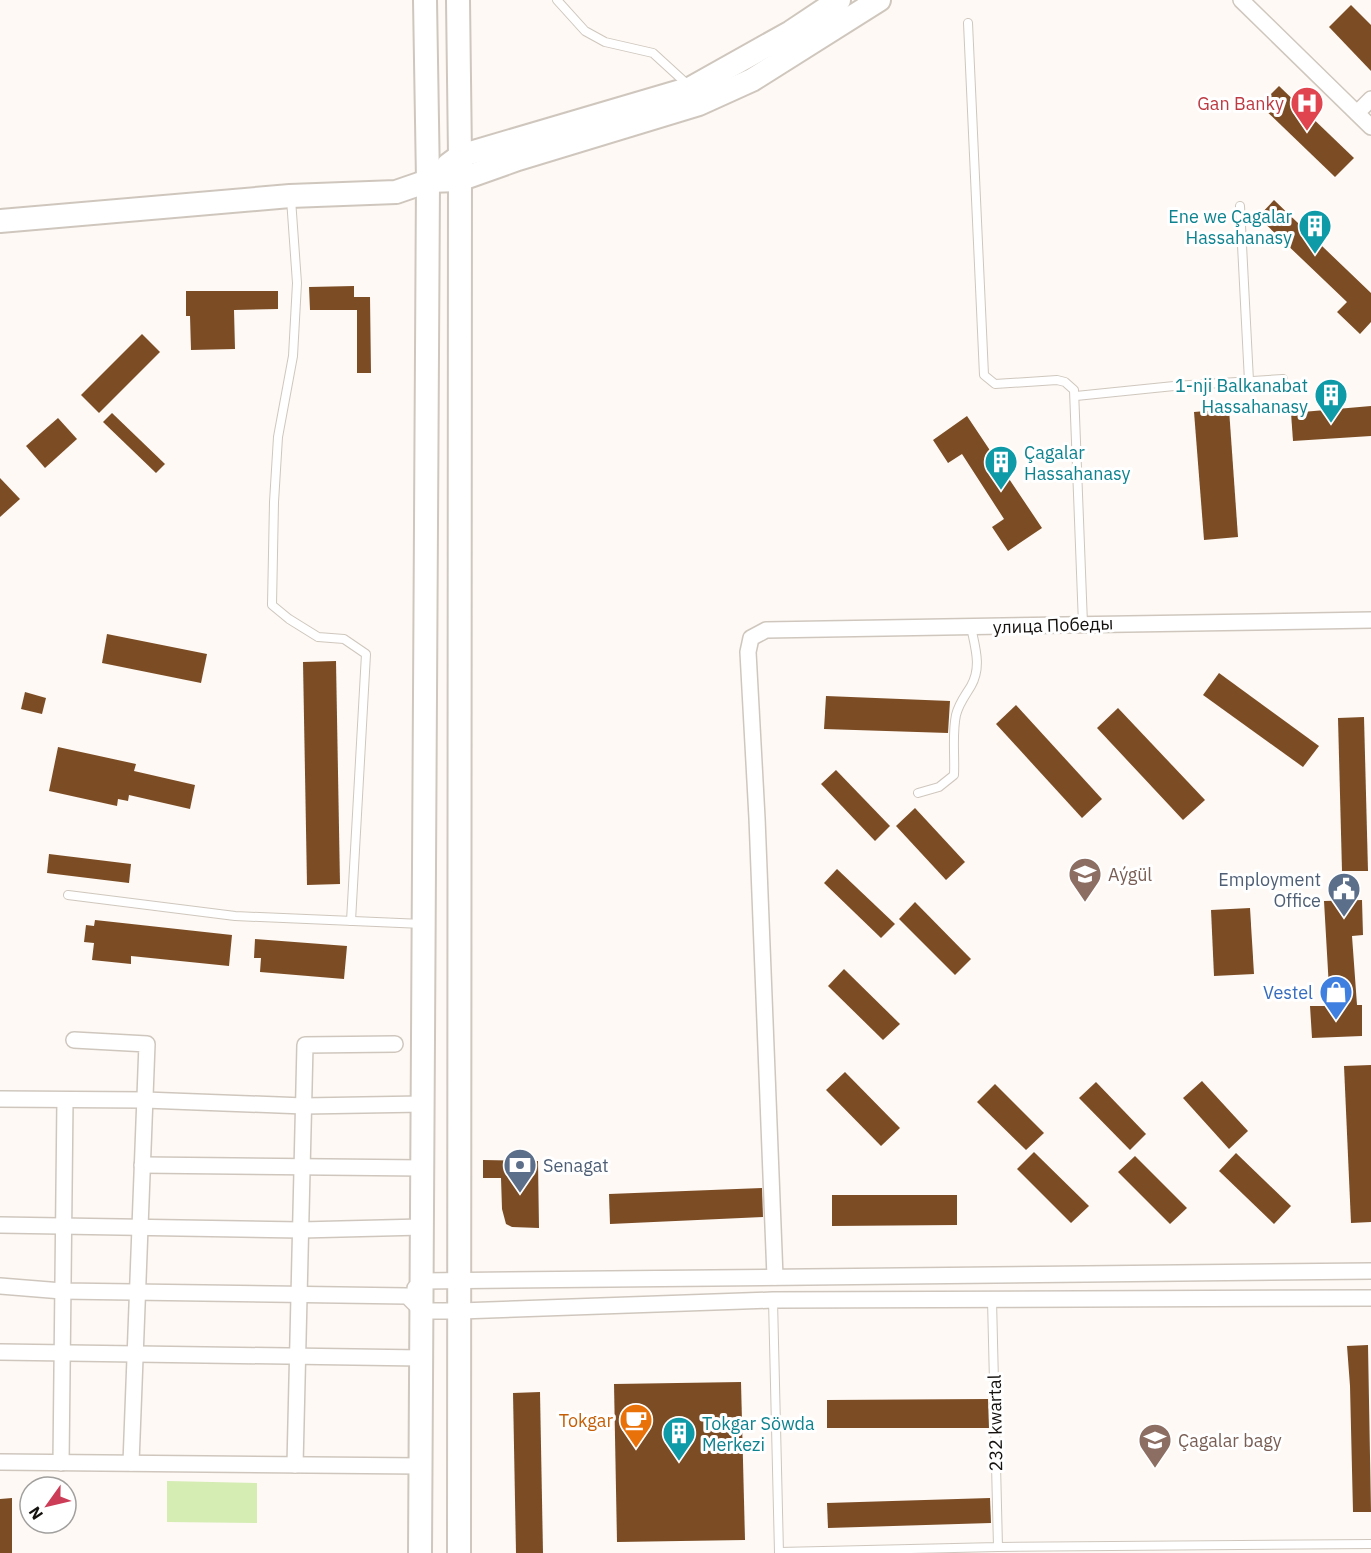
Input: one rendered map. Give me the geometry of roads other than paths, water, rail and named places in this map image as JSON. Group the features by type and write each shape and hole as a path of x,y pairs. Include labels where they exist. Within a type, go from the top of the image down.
{"main road":[{"path":"420,1553 421,1358 417,1296 423,1168 428,181 425,0"},
{"path":"458,0 461,1281 459,1553"},
{"path":"428,181 460,156 691,87 782,37 840,0"},
{"path":"0,220 290,196 396,192 428,181 459,180 699,104 752,80 879,0"}],"street":[{"path":"1241,0 1371,127"},
{"path":"1357,113 1371,99"},
{"name":"улица Победы","path":"775,1277 757,818 748,652 751,638 766,630 1371,620"},
{"path":"74,1040 147,1044 131,1463"},
{"path":"295,1465 305,1045 395,1044"},
{"path":"0,1099 145,1100 303,1106 423,1104"},
{"path":"61,1462 65,1100"},
{"path":"142,1165 423,1168"},
{"path":"0,1225 301,1230 422,1227"},
{"path":"417,1296 461,1281 1371,1271"},
{"path":"0,1286 62,1291 417,1296 460,1311 773,1300 1371,1298"},
{"path":"0,1352 421,1358"},
{"path":"0,1462 420,1466"}],"lane":[{"path":"557,0 585,31 605,42 653,54 691,87"},
{"path":"968,23 984,375 996,384 1057,380 1071,386 1076,396 1083,624"},
{"path":"290,196 297,283 293,356 278,437 272,605 318,637 344,639 366,654 351,921"},
{"path":"1240,206 1249,381"},
{"path":"1076,396 1174,386 1283,379"},
{"path":"918,793 939,787 954,775 956,715 977,673 978,659 971,627"},
{"path":"68,895 235,916 424,924"},
{"path":"773,1300 779,1552 998,1546 1371,1544"},
{"name":"232 kwartal","path":"992,1300 998,1546"}],"place":[{"name":"Gan Banky","path":"1307,132"},
{"name":"Ene we Çagalar Hassahanasy","path":"1315,255"},
{"name":"1-nji Balkanabat Hassahanasy","path":"1331,424"},
{"name":"Çagalar Hassahanasy","path":"1001,491"},
{"name":"Aýgül","path":"1085,903"},
{"name":"Employment Office","path":"1344,918"},
{"name":"Vestel","path":"1336,1021"},
{"name":"Senagat","path":"520,1194"},
{"name":"Tokgar","path":"636,1449"},
{"name":"Tokgar Söwda Merkezi","path":"679,1462"},
{"name":"Çagalar bagy","path":"1155,1469"}]}
